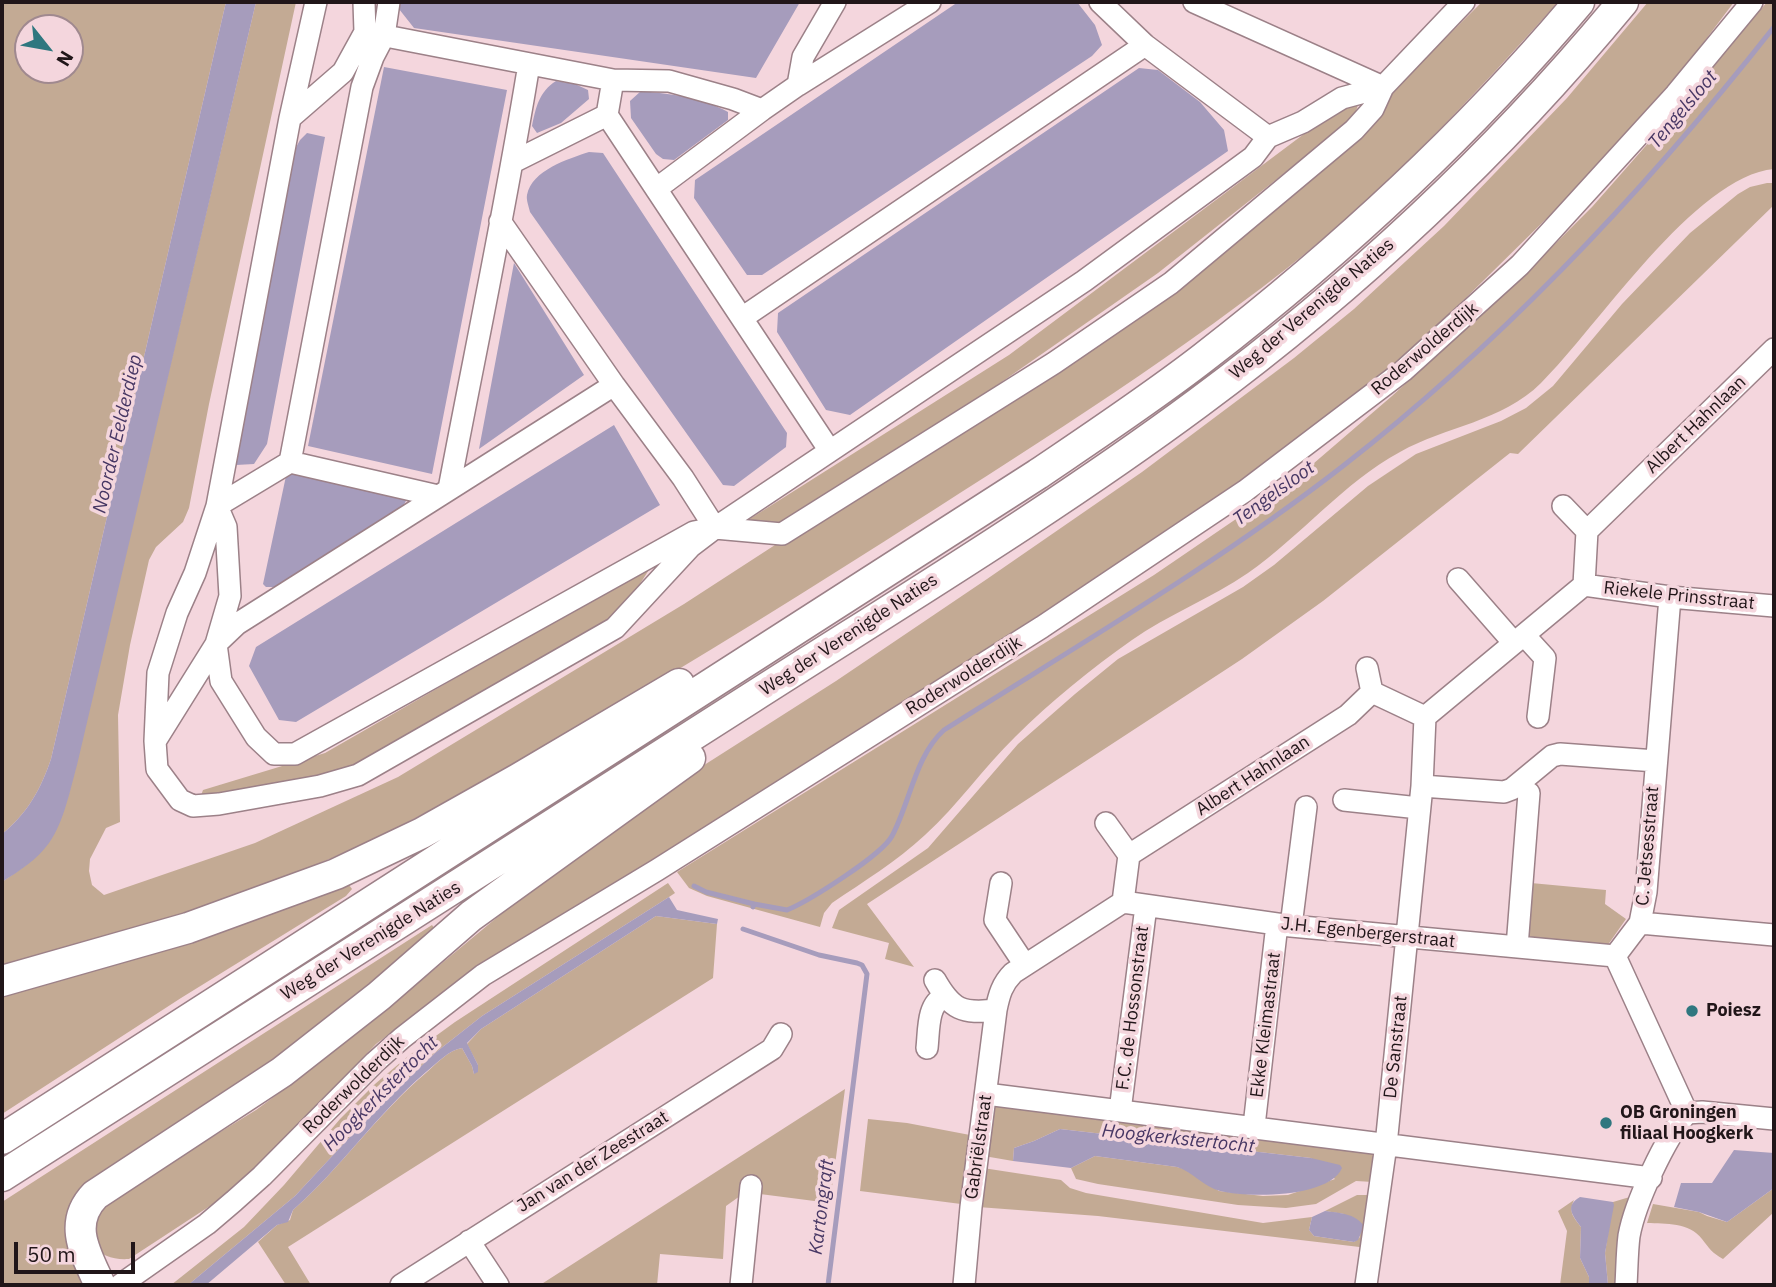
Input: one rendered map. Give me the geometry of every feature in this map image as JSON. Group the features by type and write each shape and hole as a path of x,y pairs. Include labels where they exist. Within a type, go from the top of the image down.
{"highway":[{"name":"Weg der Verenigde Naties","path":"2,1139 897,565 1141,404 1278,298 1366,223 1506,84 1579,2"},
{"name":"Weg der Verenigde Naties","path":"2,1176 857,630 1092,478 1200,402 1311,314 1429,209 1546,90 1623,2"},
{"path":"2,981 188,928 336,874 422,833 639,706 897,565"},
{"path":"100,1285 82,1245 79,1230 83,1211 95,1195 282,1072 379,996 471,916 652,787 857,630"}],"street":[{"path":"316,2 290,118 217,506 158,673 155,741 157,769 180,800 193,806 320,786 358,775 615,628 690,547 715,528 1084,281 1253,157 1268,137 1303,122 1342,98 1383,87"},
{"path":"290,461 362,87 373,57 375,34 364,2"},
{"path":"290,118 343,72 375,34 389,2"},
{"path":"798,85 803,57 835,2"},
{"path":"656,189 798,85 930,2"},
{"path":"1100,2 1144,45 1268,137"},
{"path":"1194,2 1383,87"},
{"path":"217,506 226,527 230,596 216,644 221,681 256,737 274,754 295,754 694,532 715,528 782,534 1054,363 1171,283 1354,130 1373,109 1383,87 1465,2"},
{"name":"Roderwolderdijk","path":"120,1285 234,1202 375,1062 483,975 657,870 1042,627 1245,491 1403,371 1520,265 1676,94 1752,2"},
{"path":"375,34 613,80 669,81 762,110"},
{"path":"743,318 1144,45"},
{"path":"444,493 513,162 529,64"},
{"path":"613,80 607,115 830,450"},
{"path":"513,162 607,115"},
{"path":"500,221 614,386 683,478 715,528"},
{"name":"Albert Hahnlaan","path":"1587,531 1774,349"},
{"path":"155,741 216,644 237,624 614,386"},
{"path":"217,506 290,461 444,493"},
{"path":"1367,668 1372,692 1425,717 1584,585 1587,531 1563,506"},
{"path":"1458,579 1519,639 1545,658 1538,717"},
{"name":"Riekele Prinsstraat","path":"1584,585 1670,597 1774,606"},
{"name":"C. Jetsesstraat","path":"1615,956 1640,922 1646,892 1670,597"},
{"name":"Albert Hahnlaan","path":"1129,855 1348,715 1372,692"},
{"name":"De Sanstraat","path":"1366,1285 1386,1145 1422,786 1425,717"},
{"path":"1422,786 1504,792 1512,789 1552,756 1560,754 1656,761"},
{"path":"1517,947 1529,793"},
{"path":"1344,800 1419,808"},
{"name":"Ekke Kleimastraat","path":"1254,1126 1284,925 1306,807"},
{"path":"927,1048 932,1008 939,988 957,1009 978,1012 996,1010 1005,981 1122,902 1129,855 1106,824"},
{"path":"1001,883 995,920 1026,965"},
{"name":"J.H. Egenbergerstraat","path":"1122,902 1284,925 1615,956"},
{"name":"F.C. de Hossonstraat","path":"1120,1111 1146,906"},
{"path":"1640,922 1774,935"},
{"path":"1615,956 1687,1114"},
{"name":"Gabriëlstraat","path":"964,1285 996,1010"},
{"name":"Jan van der Zeestraat","path":"401,1285 772,1049 781,1034"},
{"path":"986,1094 1651,1178"},
{"path":"1626,1285 1629,1236 1641,1198 1676,1126 1687,1114 1702,1112 1774,1119"},
{"path":"741,1285 751,1186"},
{"path":"469,1241 498,1285"}],"shaded area":[{"path":"2,2 226,2 51,759 43,781 19,818 2,834"},
{"path":"226,2 256,2 77,765 63,816 49,843 33,860 2,882 2,834 19,818 32,800 51,759"},
{"path":"256,2 296,2 189,508 183,522 156,547 149,560 130,645 118,715 120,822 106,828 90,859 92,885 104,895 255,843 398,777 684,604 1051,366 1357,125 1482,2 1558,2 1428,142 1358,208 1286,269 1238,306 1089,410 755,622 535,753 362,844 229,898 2,968 2,882 46,845 69,793"},
{"path":"400,2 800,2 756,78 414,28 399,9"},
{"path":"958,2 1077,2 1095,25 1102,45 1092,56 762,275 747,275 694,198 695,180"},
{"path":"1648,2 1734,2 1673,83 1573,197 1545,220 1418,345 1344,407 1281,456 1114,569 456,984 376,1044 277,1148 213,1204 129,1259 108,1256 91,1245 97,1208 256,1110 365,1027 512,905 665,790 836,681 987,579 1142,472 1294,358 1354,309 1444,226 1567,98"},
{"path":"1767,2 1774,2 1774,169 1744,178 1712,198 1680,225 1564,358 1526,396 1491,415 1418,443 1379,465 1248,573 1146,631 1101,662 1015,737 914,845 832,903 824,913 820,927 707,896 689,888 677,872 1154,575 1299,476 1392,396 1526,273 1592,207 1687,99"},
{"path":"384,67 507,90 432,474 308,446"},
{"path":"1139,68 1158,70 1200,102 1224,130 1228,151 850,415 826,410 777,332 778,313"},
{"path":"556,81 575,84 588,90 589,99 561,123 537,133 532,126 537,106 542,95"},
{"path":"641,91 675,95 707,103 728,112 728,120 674,160 663,159 656,154 631,118 630,101"},
{"path":"1358,105 1339,130 1158,273 983,395 780,524 737,527 1009,355 1340,107"},
{"path":"307,133 325,137 267,444 254,464 236,465 293,153"},
{"path":"589,152 603,153 787,433 786,447 734,486 723,485 530,212 527,195 536,179 552,167"},
{"path":"1774,183 1774,205 1518,454 1510,453 1323,601 1242,659 867,904 914,967 885,959 889,943 832,928 839,910 928,848 1018,744 1118,659 1243,587 1274,565 1368,486 1416,454 1501,421 1526,408 1553,386 1622,304 1690,233 1738,194 1750,187"},
{"path":"514,263 584,375 479,449"},
{"path":"614,425 660,505 296,722 279,720 249,666 256,647"},
{"path":"292,472 407,499 401,510 276,587 266,587 263,584 286,476"},
{"path":"652,565 617,620 386,756 321,779 199,801 203,790 325,753"},
{"path":"346,881 352,889 346,896 181,998 2,1114 2,992"},
{"path":"668,883 675,893 482,1016 435,1053 376,1109 295,1196 188,1285 171,1285 244,1227 340,1119 407,1057 455,1022"},
{"path":"1531,883 1606,890 1605,904 1626,919 1605,949 1525,940"},
{"path":"669,897 677,910 718,919 717,924 656,916 481,1029 467,1043 478,1065 478,1072 474,1074 462,1048 443,1057 391,1105 327,1177 293,1210 288,1222 277,1225 206,1285 188,1285 295,1196 376,1109 435,1053 482,1016"},
{"path":"656,916 717,924 713,978 288,1247 311,1285 286,1285 258,1242 277,1225 290,1220 293,1210 409,1088 443,1057 462,1048 474,1074 478,1065 467,1044 481,1029"},
{"path":"432,925 440,936 348,1014 82,1196 86,1285 2,1285 2,1202"},
{"path":"845,1089 830,1203 760,1194 761,1181 726,1206 723,1259 660,1254 657,1285 540,1285"},
{"path":"992,1100 1378,1150 1373,1182 1356,1181 1316,1204 1286,1208 1238,1205 1098,1184 1076,1179 1071,1168 1095,1156 1177,1167 1188,1170 1219,1191 1263,1196 1288,1195 1335,1179 1311,1158 1060,1129 1014,1148 1013,1161 984,1156"},
{"path":"868,1119 970,1135 961,1204 860,1191"},
{"path":"1060,1129 1311,1158 1340,1165 1342,1168 1334,1178 1305,1190 1249,1195 1214,1189 1177,1167 1095,1156 1071,1168 1013,1161 1014,1148"},
{"path":"1734,1150 1774,1153 1774,1188 1727,1222 1674,1207 1681,1183 1712,1183"},
{"path":"983,1168 1061,1180 1070,1188 1086,1193 1263,1223 1312,1217 1309,1230 1314,1236 1354,1242 1360,1237 1344,1214 1325,1211 1357,1195 1373,1195 1368,1248 1098,1216 978,1207"},
{"path":"1774,1188 1774,1212 1723,1259 1691,1229 1647,1223 1653,1204 1699,1212 1727,1222"},
{"path":"1633,1196 1620,1285 1608,1285 1605,1253 1613,1202"},
{"path":"1580,1197 1613,1202 1614,1205 1605,1253 1608,1285 1589,1285 1589,1277 1580,1258 1581,1227 1571,1208"},
{"path":"1574,1200 1572,1212 1581,1227 1580,1258 1589,1277 1589,1285 1560,1285 1567,1231 1558,1211"},
{"path":"1325,1211 1356,1218 1364,1226 1358,1240 1354,1242 1314,1236 1309,1230 1312,1217"}],"waterway":[{"name":"Tengelsloot","path":"753,907 754,904 787,910 827,888 860,865 892,836 926,753 944,730 1147,603 1246,537 1403,418 1461,367 1572,260 1676,146 1774,27"},
{"name":"Tengelsloot","path":"694,886 706,892 754,904"},
{"name":"Hoogkerkstertocht","path":"743,929 819,955 857,963 862,965 867,974 828,1285"}],"place":[{"name":"Poiesz","path":"1692,1011"},
{"name":"OB Groningen filiaal Hoogkerk","path":"1606,1123"}],"water label":[{"name":"Noorder Eelderdiep","path":"118,434"},
{"name":"Kartongraft","path":"822,1207"}]}
